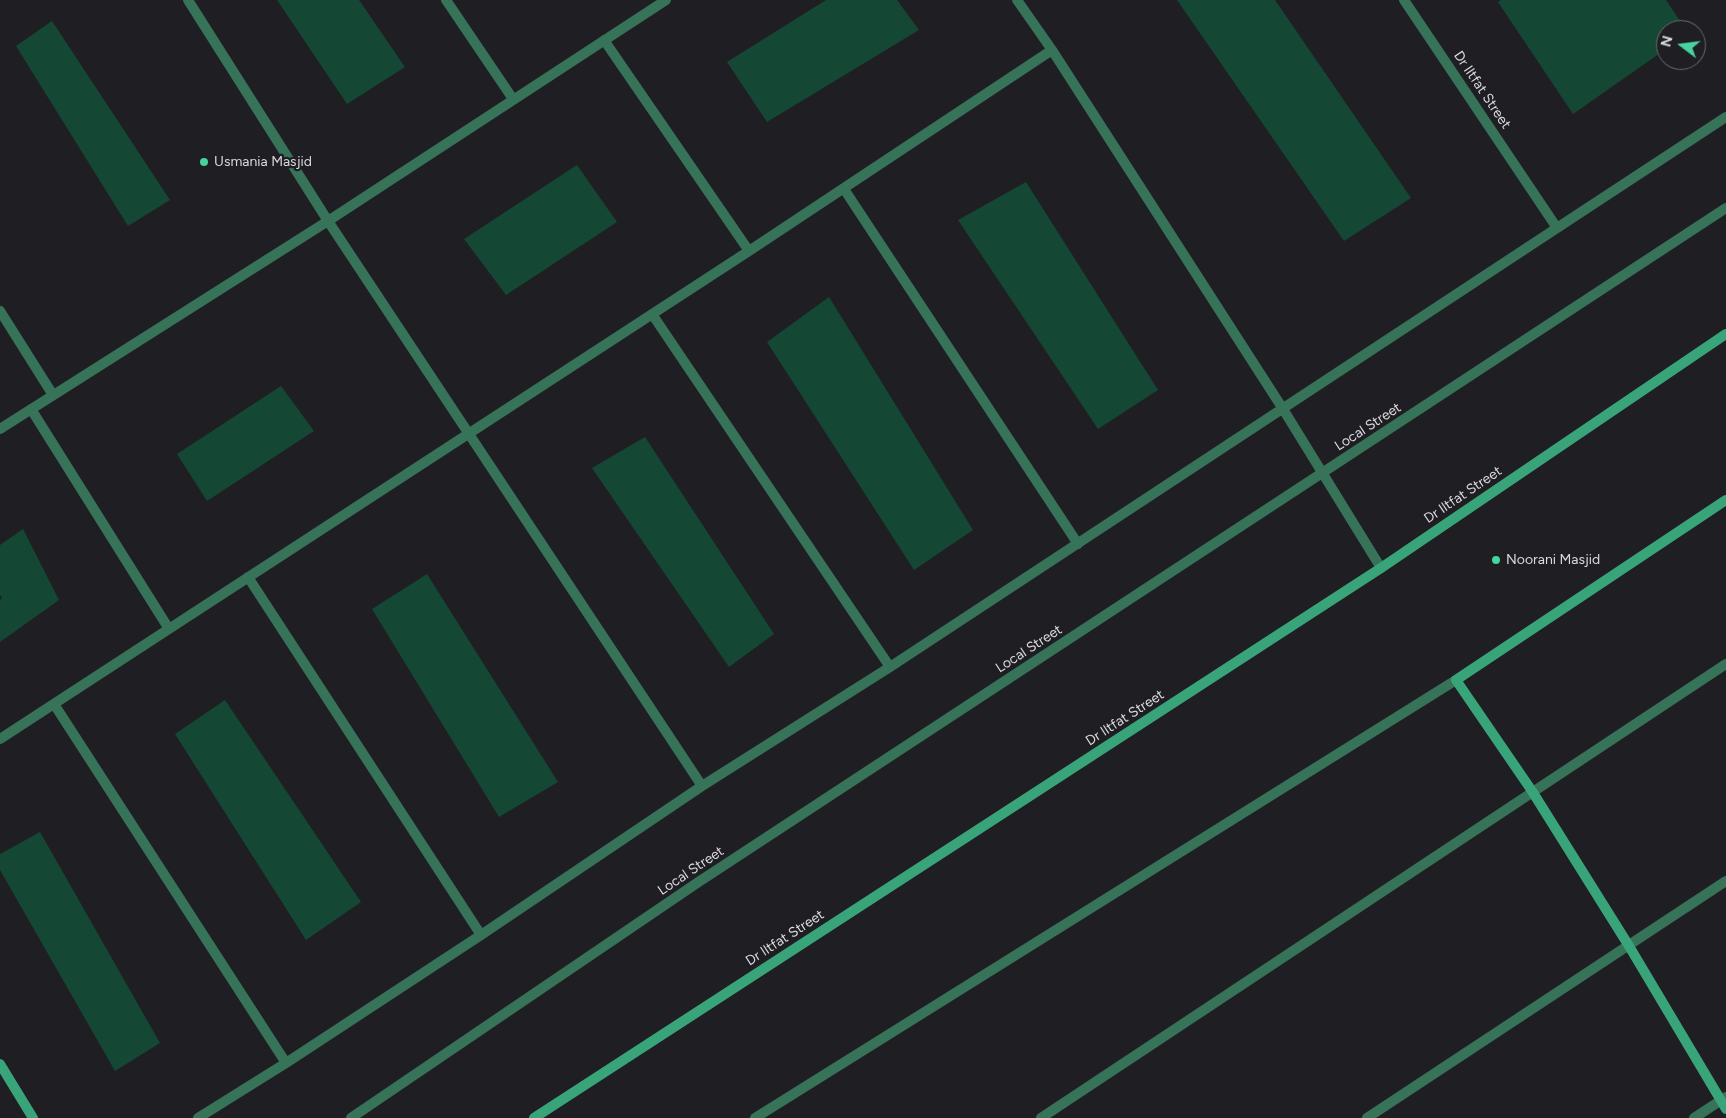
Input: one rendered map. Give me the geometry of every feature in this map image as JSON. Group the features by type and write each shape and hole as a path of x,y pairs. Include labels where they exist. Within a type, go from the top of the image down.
{"street":[{"path":"188,0 328,220 702,786"},
{"path":"446,0 513,99"},
{"path":"0,429 328,220 666,0"},
{"path":"1017,0 1052,50 1283,409 1381,568"},
{"name":"Dr Iltfat Street","path":"1404,0 1558,228"},
{"path":"604,40 749,251"},
{"path":"0,739 844,189 1052,50"},
{"path":"198,1118 286,1063 481,935 702,786 890,667 1726,117"},
{"path":"844,189 1078,544"},
{"name":"Local Street","path":"351,1118 697,883 1726,208"},
{"path":"0,311 53,395"},
{"path":"652,314 890,667"},
{"name":"Dr Iltfat Street","path":"534,1118 1381,568 1726,334"},
{"path":"31,409 169,629"},
{"path":"755,1118 1456,680 1726,500"},
{"path":"248,577 481,935"},
{"path":"1041,1118 1726,664"},
{"path":"1456,680 1532,791 1724,1102 1694,1118"},
{"path":"54,704 286,1063"},
{"path":"1367,1118 1726,881"},
{"path":"0,1064 33,1118"}],"green space":[{"path":"277,0 359,0 405,67 347,104"},
{"path":"826,0 897,0 919,30 767,122 727,62"},
{"path":"1177,0 1275,0 1411,198 1344,241"},
{"path":"1501,0 1666,0 1679,20 1656,20 1656,56 1573,114 1498,2"},
{"path":"52,21 170,200 128,226 16,46"},
{"path":"577,165 617,222 506,295 464,239"},
{"path":"1026,182 1158,390 1098,429 958,220"},
{"path":"829,297 973,530 914,570 767,342"},
{"path":"281,386 314,431 207,501 177,454"},
{"path":"645,437 774,634 729,667 592,468"},
{"path":"23,529 59,600 0,642 0,600 2,598 0,595 0,545"},
{"path":"427,574 558,782 499,817 372,609"},
{"path":"225,700 361,902 306,940 175,734"},
{"path":"40,832 160,1043 115,1071 0,870 0,854"}],"place":[{"name":"Usmania Masjid","path":"204,162"},
{"name":"Noorani Masjid","path":"1496,560"}]}
